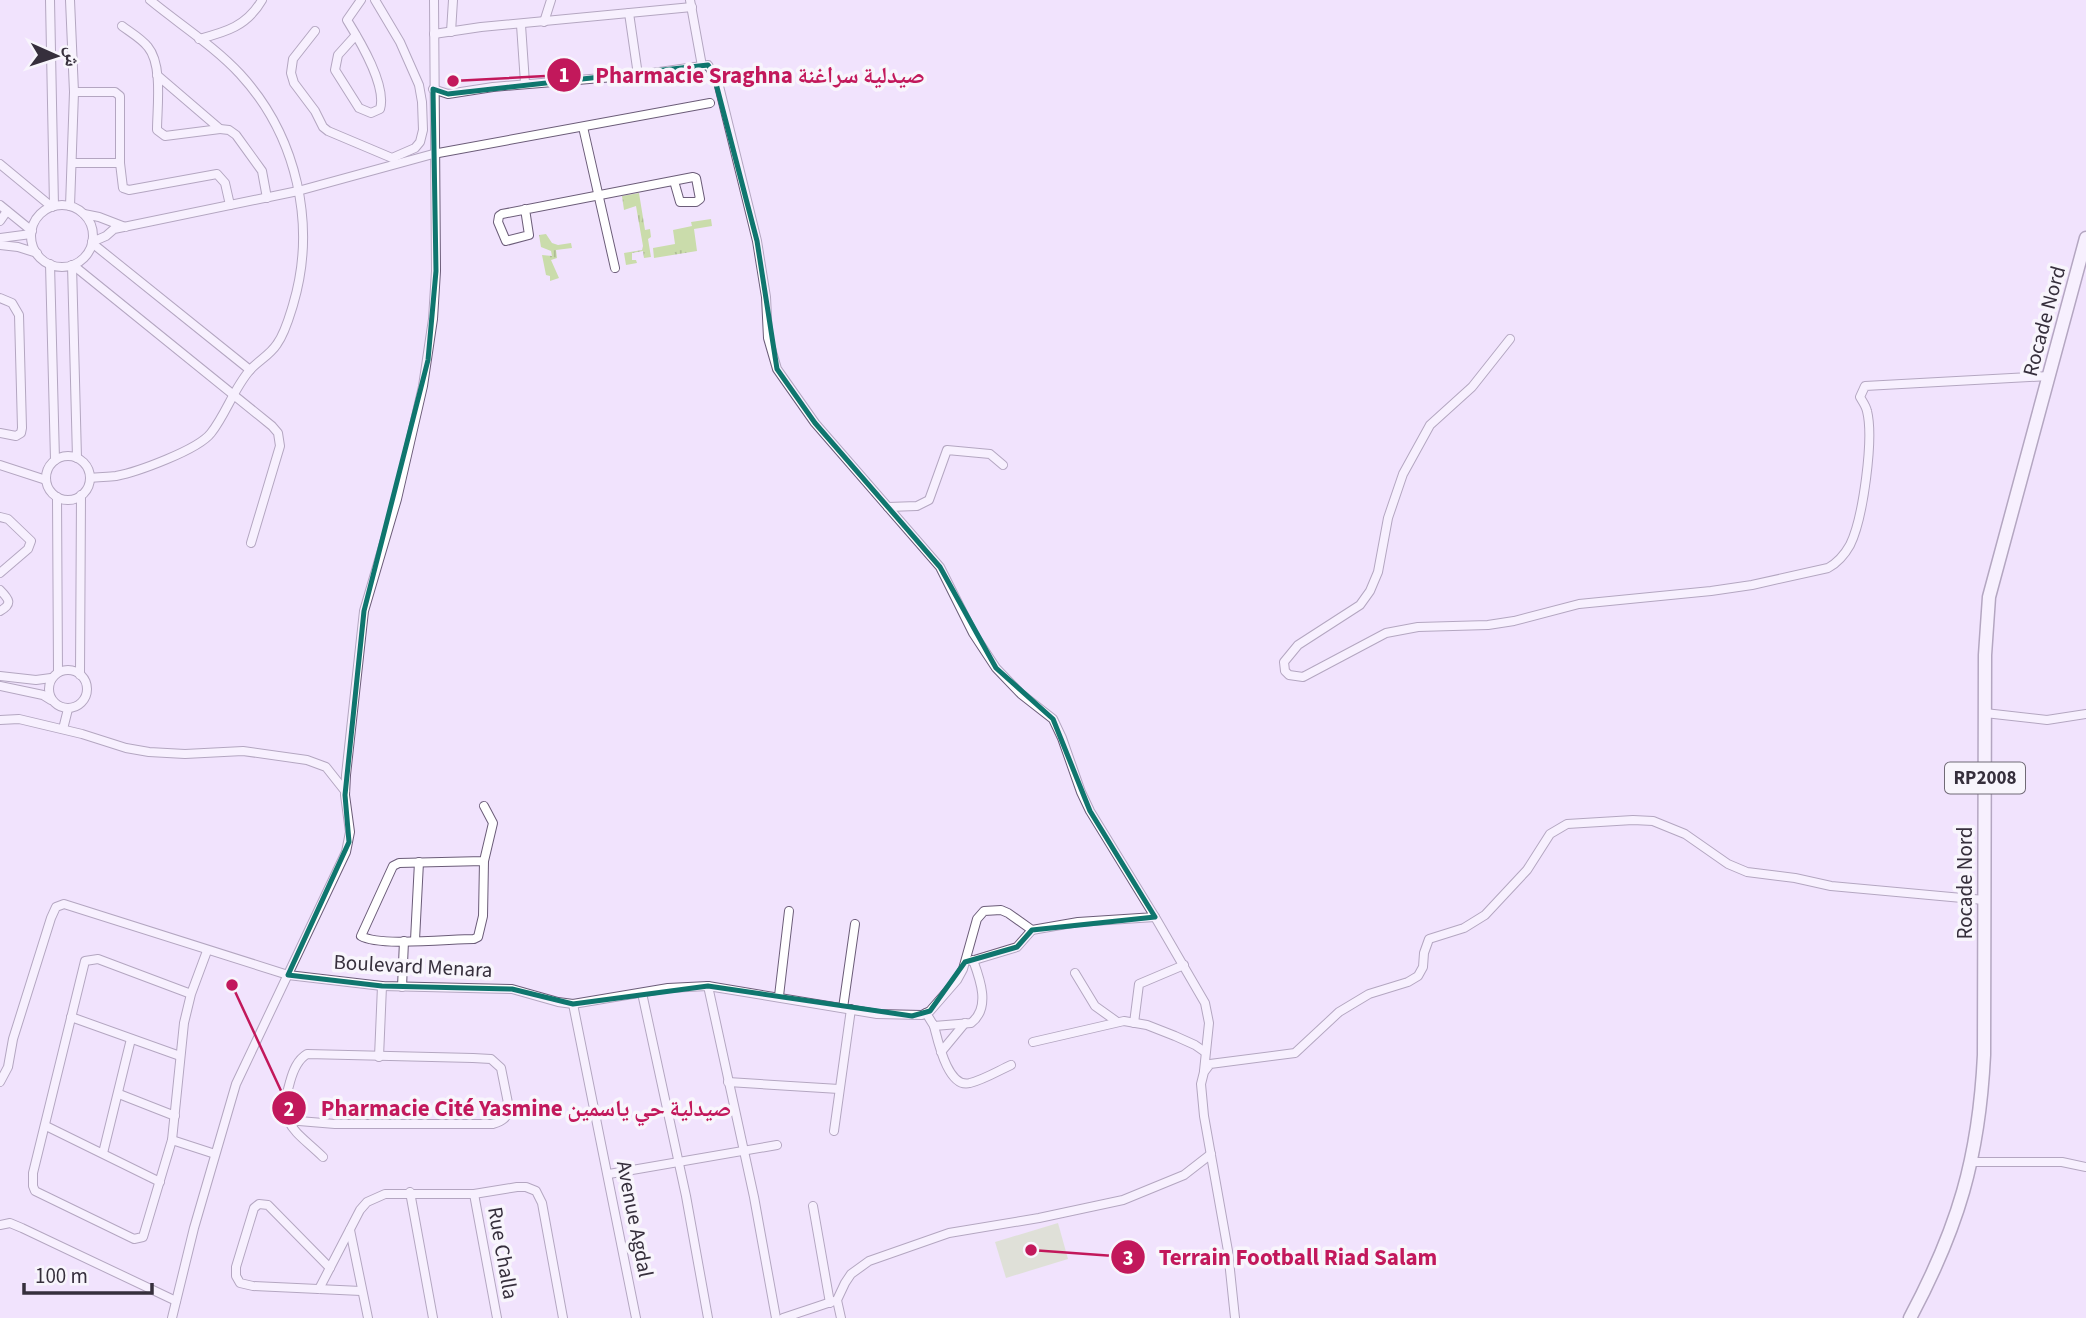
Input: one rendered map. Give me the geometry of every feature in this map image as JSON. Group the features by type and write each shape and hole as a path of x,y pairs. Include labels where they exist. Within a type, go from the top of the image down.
{"highway":[{"name":"Rocade Nord","path":"1910,1318 1936,1270 1958,1212 1972,1162 1979,1119 1984,1055 1985,713 1989,597 2086,238"}],"street":[{"path":"50,0 53,206"},
{"path":"70,0 74,92 70,206"},
{"path":"90,478 116,476 179,455 210,435 250,370 276,345 298,289 304,242 298,191 290,156 259,99 232,66 150,0"},
{"path":"199,39 236,28 250,17 262,0"},
{"path":"356,35 338,55 335,70 359,108 371,113 380,108 382,93 356,35 348,20 361,0"},
{"path":"315,31 293,59 291,73 294,83 315,111 323,127 333,135 392,158 415,148 422,134 420,89 400,42 375,0"},
{"path":"172,1318 236,1084 346,852 350,832 345,792 364,611 397,499 428,360 436,271 433,154 434,0"},
{"path":"451,32 453,0"},
{"path":"544,22 551,0"},
{"path":"433,34 691,4 702,66"},
{"path":"629,13 638,75"},
{"path":"521,25 525,83"},
{"path":"122,26 149,49 157,75 159,134 165,136 229,130 236,135 262,171 267,198"},
{"path":"433,89 448,94 525,83 638,75 708,65 713,72 757,241 766,297 768,338 776,369 815,423 940,567 973,633 996,668 1021,694 1053,719 1090,811 1205,1003 1209,1013 1209,1035 1201,1084 1228,1251 1235,1318"},
{"path":"157,75 220,129"},
{"path":"74,92 115,92 120,96 120,163 123,188 126,190 217,174 225,183 230,205"},
{"path":"92,242 114,229 298,191 433,154 710,103"},
{"path":"583,127 615,268"},
{"path":"72,163 120,163"},
{"path":"0,164 53,206"},
{"path":"525,209 529,234 506,241 498,222 499,216 525,209 598,194 674,181"},
{"path":"31,232 38,216 53,206 70,206 84,214 125,227"},
{"path":"0,221 3,208 31,232 37,253"},
{"path":"0,245 37,253 50,264 61,267 72,265 85,257 92,242 90,224 84,214"},
{"path":"0,238 31,232"},
{"path":"92,242 250,370"},
{"path":"50,264 55,460"},
{"path":"72,265 236,394 275,429 281,442 251,543"},
{"path":"72,265 77,458"},
{"path":"0,298 12,303 19,314 22,428 16,436 0,433"},
{"path":"1510,339 1472,387 1430,425 1404,474 1388,518 1378,572 1370,592 1360,606 1298,645 1284,662 1285,671 1289,675 1303,677 1341,655 1401,629 1488,625 1579,604 1724,589 1828,568 1837,563 1850,546 1860,513 1866,480 1868,442 1868,414 1860,397 1865,386 2049,376"},
{"path":"888,507 917,506 929,500 947,450 990,454 1003,465"},
{"path":"64,457 77,458 85,464 90,478 87,488 72,499 57,497 46,480 48,469 55,460 64,457"},
{"path":"0,465 46,480"},
{"path":"80,675 81,495"},
{"path":"51,701 48,692 55,675 57,497"},
{"path":"0,517 8,519 31,541 28,549 0,573"},
{"path":"0,590 10,602 0,611"},
{"path":"0,676 36,680 72,670 80,675 87,687 86,696 80,704 68,709 58,707 43,695 0,686"},
{"path":"63,729 68,709"},
{"path":"1985,713 2047,720 2086,714"},
{"path":"0,720 15,718 149,752 185,754 243,751 307,760 326,767 345,792"},
{"path":"484,806 493,823 484,861 483,916 478,937 404,941 368,939 361,936 393,866 402,862 484,861"},
{"path":"1204,1072 1210,1064 1295,1053 1339,1012 1369,994 1416,977 1422,970 1425,947 1429,939 1464,928 1485,915 1527,870 1550,834 1567,824 1653,821 1685,834 1728,864 1747,872 1831,886 1984,900"},
{"path":"415,940 419,862"},
{"name":"Boulevard Menara","path":"0,1082 8,1068 13,1039 56,906 72,905 207,951 288,975 383,986 504,988 573,1004 687,986 708,986 901,1016 926,1013"},
{"path":"1011,1065 968,1084 963,1083 952,1075 941,1052 934,1026 926,1013 950,990 969,961 973,929 984,911 1001,910 1009,913 1032,930"},
{"path":"779,996 789,911"},
{"path":"969,961 1017,947 1032,930 1078,922 1155,917"},
{"path":"834,1131 855,924"},
{"path":"402,987 404,941"},
{"path":"191,994 98,959 88,959 82,967 33,1173 33,1189 40,1194 134,1239 142,1239 149,1222 172,1139 184,1023 191,994 207,951"},
{"path":"934,1026 975,1020 981,1003 982,986 969,961"},
{"path":"1135,1023 1136,992 1139,984 1184,965"},
{"path":"1076,973 1095,1006 1116,1021"},
{"path":"379,1057 383,986"},
{"path":"708,986 744,1150 776,1318"},
{"path":"642,993 679,1162 708,1318"},
{"name":"Avenue Agdal","path":"573,1004 636,1318"},
{"path":"71,1017 180,1056"},
{"path":"1033,1042 1116,1021 1135,1023 1175,1036 1205,1052"},
{"path":"941,1052 965,1023"},
{"path":"103,1153 131,1039"},
{"path":"287,1119 335,1124 502,1122 508,1113 508,1093 501,1068 491,1059 313,1053 304,1056 297,1063 284,1105 287,1119 323,1157"},
{"path":"728,1082 839,1089"},
{"path":"119,1094 175,1116"},
{"path":"46,1126 160,1182"},
{"path":"172,1139 215,1154"},
{"path":"609,1174 777,1144"},
{"path":"783,1318 833,1301 851,1274 869,1261 949,1234 1123,1200 1184,1175 1211,1154"},
{"path":"1972,1162 2062,1163 2086,1167"},
{"path":"319,1289 360,1210 367,1202 385,1194 474,1194 517,1187 532,1189 539,1195 563,1318"},
{"path":"410,1192 433,1318"},
{"name":"Rue Challa","path":"474,1194 497,1318"},
{"path":"330,1268 268,1205 259,1204 254,1208 236,1267 236,1276 240,1283 253,1286 361,1291"},
{"path":"813,1206 833,1301 841,1318"},
{"path":"0,1225 10,1223 22,1228 176,1301"},
{"path":"350,1230 368,1318"}],"highlighted area":[{"path":"708,65 713,72 757,241 777,369 815,423 940,567 996,668 1053,719 1090,811 1155,917 1032,930 1017,947 965,962 930,1011 912,1016 708,986 573,1004 512,989 382,986 288,975 349,842 345,795 364,611 428,360 436,271 433,89 448,94"}],"green space":[{"path":"639,193 645,230 650,229 651,237 648,239 651,257 644,258 643,251 632,253 632,260 637,263 626,265 624,253 642,250 643,246 636,206 624,210 622,196"},
{"path":"711,219 712,226 694,229 697,251 654,258 653,248 675,244 673,230 692,226 691,222"},
{"path":"546,234 552,243 571,243 572,248 556,250 557,258 551,260 559,278 550,281 542,255 552,256 551,251 541,247 539,235"},
{"path":"1058,1223 1068,1259 1006,1278 995,1242"}],"place":[{"name":"Pharmacie Sraghna صيدلية سراغنة","path":"453,81"},
{"name":"Pharmacie Cité Yasmine صيدلية حي ياسمين","path":"232,985"},
{"name":"Terrain Football Riad Salam","path":"1031,1250"}]}
